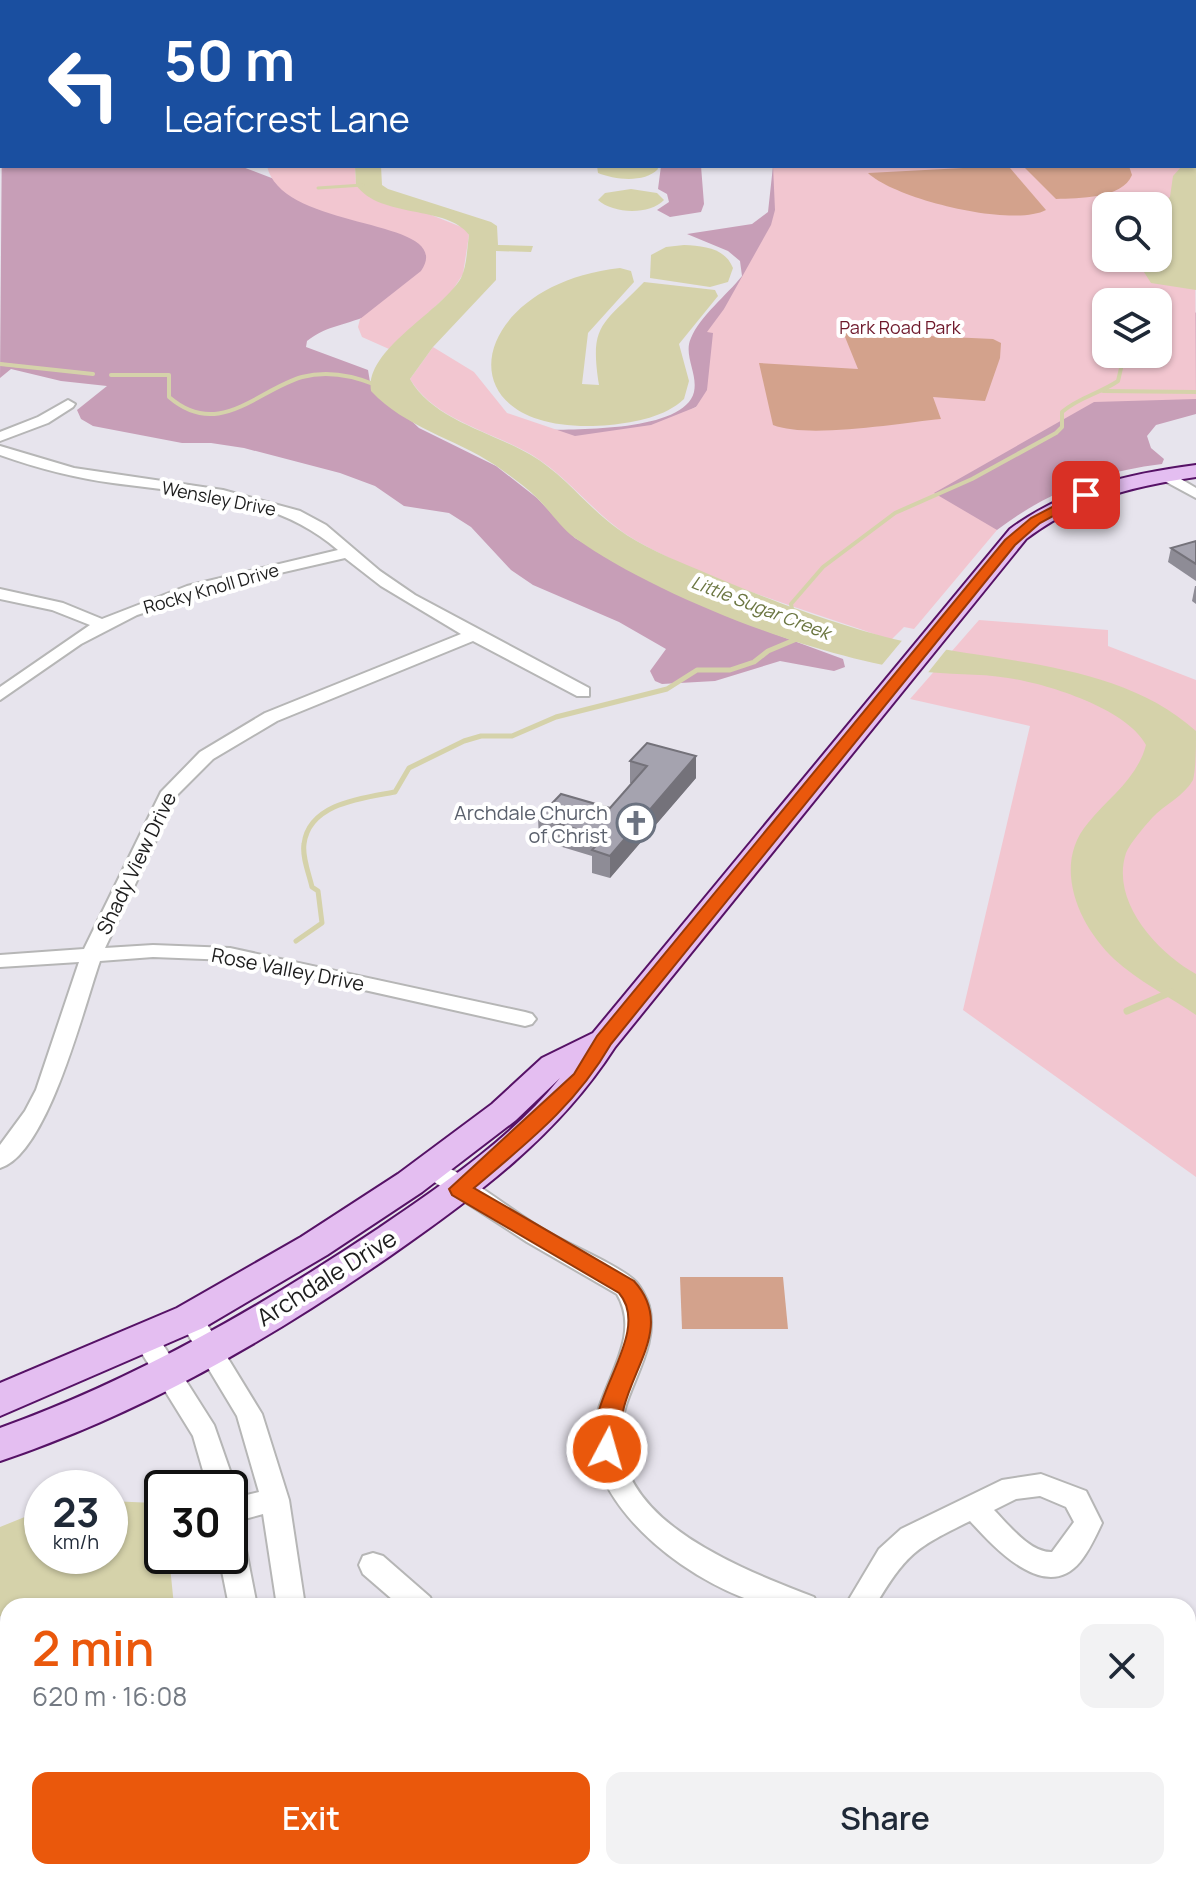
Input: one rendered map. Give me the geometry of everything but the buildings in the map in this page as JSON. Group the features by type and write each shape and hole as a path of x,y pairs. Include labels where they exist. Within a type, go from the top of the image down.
{"street":[{"path":"0,437 43,420 68,404"},
{"name":"Wensley Drive","path":"0,450 39,466 79,475 273,506 315,524 381,580 583,692"},
{"name":"Archdale Drive","path":"0,1400 146,1339 200,1333 299,1298 459,1189 529,1130 582,1078 604,1040 1010,543 1036,520 1098,490 1196,471"},
{"path":"1164,475 1196,494"},
{"name":"Rocky Knoll Drive","path":"0,695 64,647 103,625 201,587 350,552"},
{"path":"0,594 57,606 103,625"},
{"name":"Shady View Drive","path":"0,1160 37,1112 55,1078 92,955 170,792 206,753 290,708 475,634"},
{"name":"Rose Valley Drive","path":"0,961 153,951 230,954 525,1019"},
{"name":"Archdale Drive","path":"0,1445 114,1400 169,1372 200,1333 314,1246 430,1168 504,1112 553,1066 604,1040"},
{"path":"430,1168 459,1189 626,1287 638,1300 642,1323 612,1409 607,1449 621,1486 664,1533 711,1568 784,1598"},
{"path":"200,1333 249,1414 275,1500 290,1598"},
{"path":"146,1339 205,1433 216,1470"},
{"path":"248,1507 275,1500"},
{"path":"864,1598 889,1558 911,1537 975,1508"},
{"path":"373,1565 411,1598"},
{"path":"237,1574 241,1598"}],"shaded area":[{"path":"2,168 245,168 418,234 427,251 424,269 417,279 388,304 371,314 330,328 307,341 306,347 368,370 370,382 419,428 496,466 537,498 575,538 649,580 745,623 843,659 845,667 834,671 780,661 715,681 662,684 655,681 650,671 666,649 619,622 533,585 511,570 471,527 449,513 404,506 375,486 340,473 244,448 182,443 93,426 81,419 77,410 107,386 61,381 11,369 0,378"},
{"path":"661,168 701,168 704,204 701,212 670,217 657,210 669,202 667,194 658,189"},
{"path":"773,168 823,168 713,373 703,403 596,463 544,430 627,426 671,415 686,405 695,385 689,351 691,338 707,314 742,276 740,261 728,251 687,234 752,224 768,212"},
{"path":"1010,168 1046,210 1030,215 1008,215 954,208 902,192 868,173"},
{"path":"1025,168 1130,168 1132,175 1119,189 1092,192 1092,196 1056,199"},
{"path":"1092,307 1092,368 1172,368 1172,339 1196,312 1196,414 1156,425 1147,436 1151,448 1164,459 1162,464 1118,472 1075,486 1035,505 997,530 602,473"},
{"path":"843,332 993,339 1001,343 1000,358 985,401 933,397 941,419 808,431 773,425 759,363 858,369"},
{"path":"680,1277 783,1277 788,1329 682,1329"}],"green space":[{"path":"268,168 355,168 356,185 464,228 469,235 463,274 452,291 389,349 362,337 358,327 360,319 421,271 426,253 415,241 303,203 279,187"},
{"name":"Park Road Park","path":"773,168 1195,168 1196,399 1094,402 934,493 997,530 914,629 904,627 891,640 728,583 635,540 546,465 517,447 449,415 421,393 410,379 433,347 474,372 507,413 575,436 651,425 696,407 707,390 713,333 707,332 724,309 771,225 775,210"},
{"path":"979,620 1108,630 1108,646 1196,680 1196,1177 963,1010 1030,726 910,699"}],"water":[{"name":"Little Sugar Creek","path":"355,168 381,168 382,185 388,189 491,222 497,226 498,245 533,246 531,252 496,251 496,280 433,347 410,379 420,393 448,415 543,463 627,535 668,557 749,591 859,629 911,643 1060,669 1133,691 1166,709 1196,731 1193,780 1138,835 1126,853 1123,871 1125,890 1141,924 1167,953 1196,974 1196,1015 1114,959 1090,929 1074,894 1072,857 1077,840 1136,768 1146,745 1136,732 1122,720 1085,700 1044,686 997,676 929,672 877,664 787,639 694,603 650,582 575,538 533,495 495,465 415,424 371,391 372,376 379,361 461,278 469,235 446,219 381,203 367,196 356,185"},
{"path":"597,168 658,169 638,178 621,179 598,173"},
{"path":"1180,168 1196,168 1196,290 1151,283 1144,272 1172,272 1173,176"},
{"path":"631,189 657,193 664,200 650,208 631,211 613,208 598,200 605,193"},
{"path":"666,247 706,247 725,256 733,268 728,282 710,287 650,278 651,255"},
{"path":"620,268 631,271 634,282 588,333 582,384 599,385 596,349 602,326 644,282 715,290 718,296 679,344 689,381 684,399 659,414 610,425 554,423 517,409 496,386 492,358 503,329 528,302 568,280"},
{"path":"128,1502 144,1503 144,1574 171,1574 173,1598 0,1598 0,1527 24,1517 24,1574 128,1574"}],"pier":[{"path":"905,637 950,645 926,675 881,666"}],"waterway":[{"path":"67,0 88,0"},
{"path":"318,188 363,185"},
{"path":"18,366 0,364 93,374"},
{"name":"Little Sugar Creek","path":"792,609 791,604 823,567 895,513 972,479 1056,433 1062,427 1062,412 1118,381 1121,368"},
{"path":"111,375 169,375 169,397 187,409 205,414 237,408 285,383 312,375 340,375 376,385"},
{"path":"1103,391 1196,392"},
{"name":"Little Sugar Creek","path":"296,941 322,923 318,891 312,887 304,844 308,830 327,811 353,800 395,792 409,768 464,741 481,736 512,736 556,717 667,689 697,670 730,670 754,662 768,651 799,638"},
{"path":"1127,1011 1171,992"}],"place":[{"name":"Archdale Church of Christ","path":"636,823"}],"route":[{"path":"607,1449 612,1409 642,1323 638,1300 626,1287 459,1189 529,1130 582,1078 604,1040 1018,534 1065,503 1086,495"}]}
